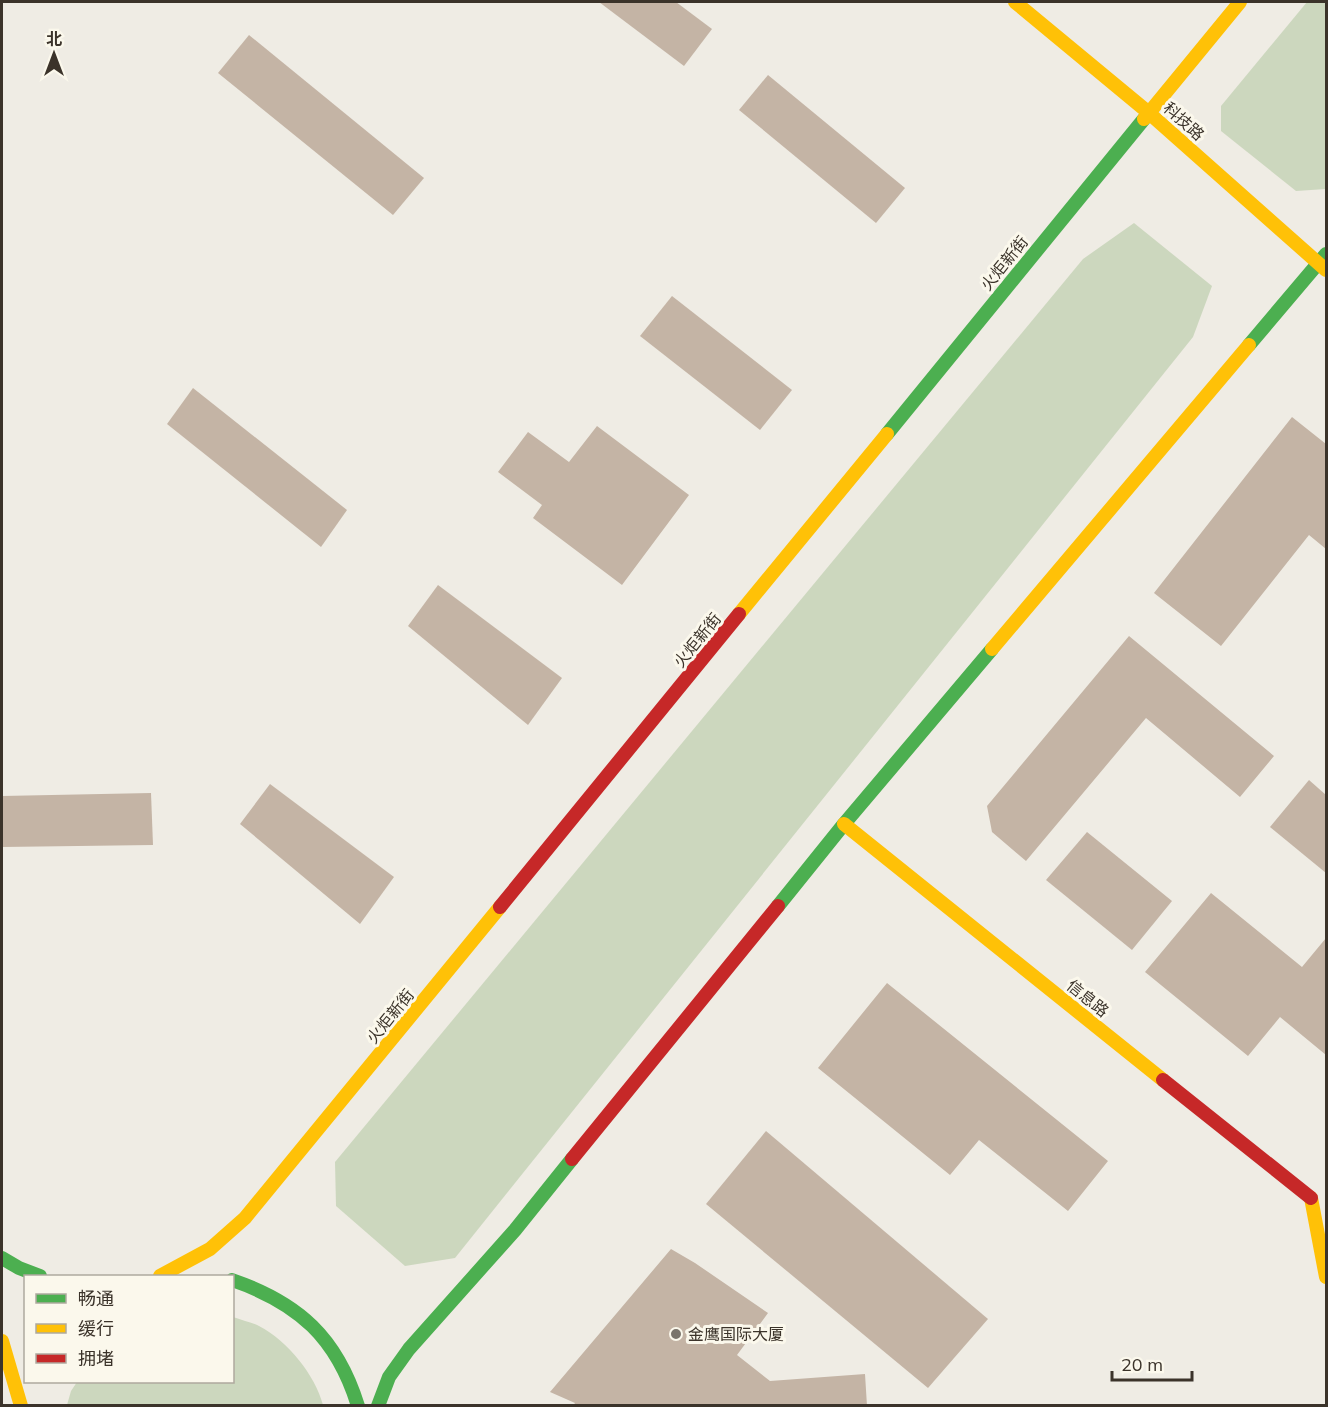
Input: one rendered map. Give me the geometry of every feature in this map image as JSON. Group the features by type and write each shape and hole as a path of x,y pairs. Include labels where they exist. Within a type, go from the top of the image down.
{"main road":[{"name":"科技路","path":"1015,2 1149,112 1324,262"},
{"name":"火炬新街","path":"162,1275 210,1249 252,1209 1240,2"},
{"path":"378,1406 389,1377 409,1348 515,1230 844,824 1324,262"},
{"name":"信息路","path":"844,824 1311,1198"},
{"path":"1321,1186 1311,1198 1326,1276"},
{"path":"2,1258 37,1275"},
{"path":"175,1275 190,1274"},
{"path":"234,1281 251,1285 279,1298 304,1316 326,1338 343,1364 358,1406"},
{"path":"2,1341 22,1406"},
{"path":"22,1406 31,1383"}],"green space":[{"path":"1307,2 1326,2 1326,189 1296,191 1221,131 1221,106"},
{"path":"1134,223 1212,286 1193,337 455,1258 405,1266 336,1206 335,1162 1083,259"},
{"path":"234,1317 253,1323 280,1340 307,1371 323,1405 67,1405 76,1383 234,1383"}],"building":[{"path":"599,2 676,2 712,29 684,66"},
{"path":"249,35 424,178 393,215 218,73"},
{"path":"768,75 905,188 876,223 739,110"},
{"path":"672,296 792,390 760,430 640,336"},
{"path":"193,388 347,510 321,547 167,424"},
{"path":"1292,417 1326,444 1326,549 1309,535 1221,646 1154,593"},
{"path":"597,426 689,495 622,585 533,518 542,505 498,472 528,432 569,462"},
{"path":"438,585 562,678 528,725 408,626"},
{"path":"1129,636 1274,756 1240,797 1146,718 1026,861 992,832 987,806"},
{"path":"1309,780 1326,795 1326,873 1270,827"},
{"path":"270,784 394,877 360,924 240,824"},
{"path":"151,793 153,845 2,847 2,796"},
{"path":"1087,832 1172,901 1132,950 1046,880"},
{"path":"1211,893 1302,967 1326,938 1326,1055 1280,1017 1248,1056 1145,972"},
{"path":"887,983 1108,1161 1068,1211 979,1140 950,1175 818,1068"},
{"path":"766,1131 988,1319 928,1388 706,1204"},
{"name":"金鹰国际大厦","path":"671,1249 768,1313 737,1355 770,1381 865,1374 867,1406 573,1406 575,1403 550,1392"}],"traffic: fast":[{"path":"887,434 1144,119"},
{"path":"1249,345 1326,254"},
{"path":"778,906 992,649"},
{"path":"378,1406 389,1377 409,1349 515,1230 572,1159"},
{"path":"2,1258 37,1275"},
{"path":"234,1281 277,1300 312,1326 327,1342 339,1361 358,1406"}],"traffic: slow":[{"path":"1015,2 1149,113 1326,270"},
{"path":"1144,119 1240,2"},
{"path":"992,649 1249,345"},
{"path":"739,614 887,434"},
{"path":"844,824 1163,1080"},
{"path":"162,1275 210,1249 245,1218 500,907"},
{"path":"1311,1198 1326,1277"},
{"path":"2,1341 21,1406"}],"traffic: jam":[{"path":"500,907 739,614"},
{"path":"572,1159 778,906"},
{"path":"1163,1080 1311,1198"}],"place":[{"name":"金鹰国际大厦","path":"676,1334"}]}
